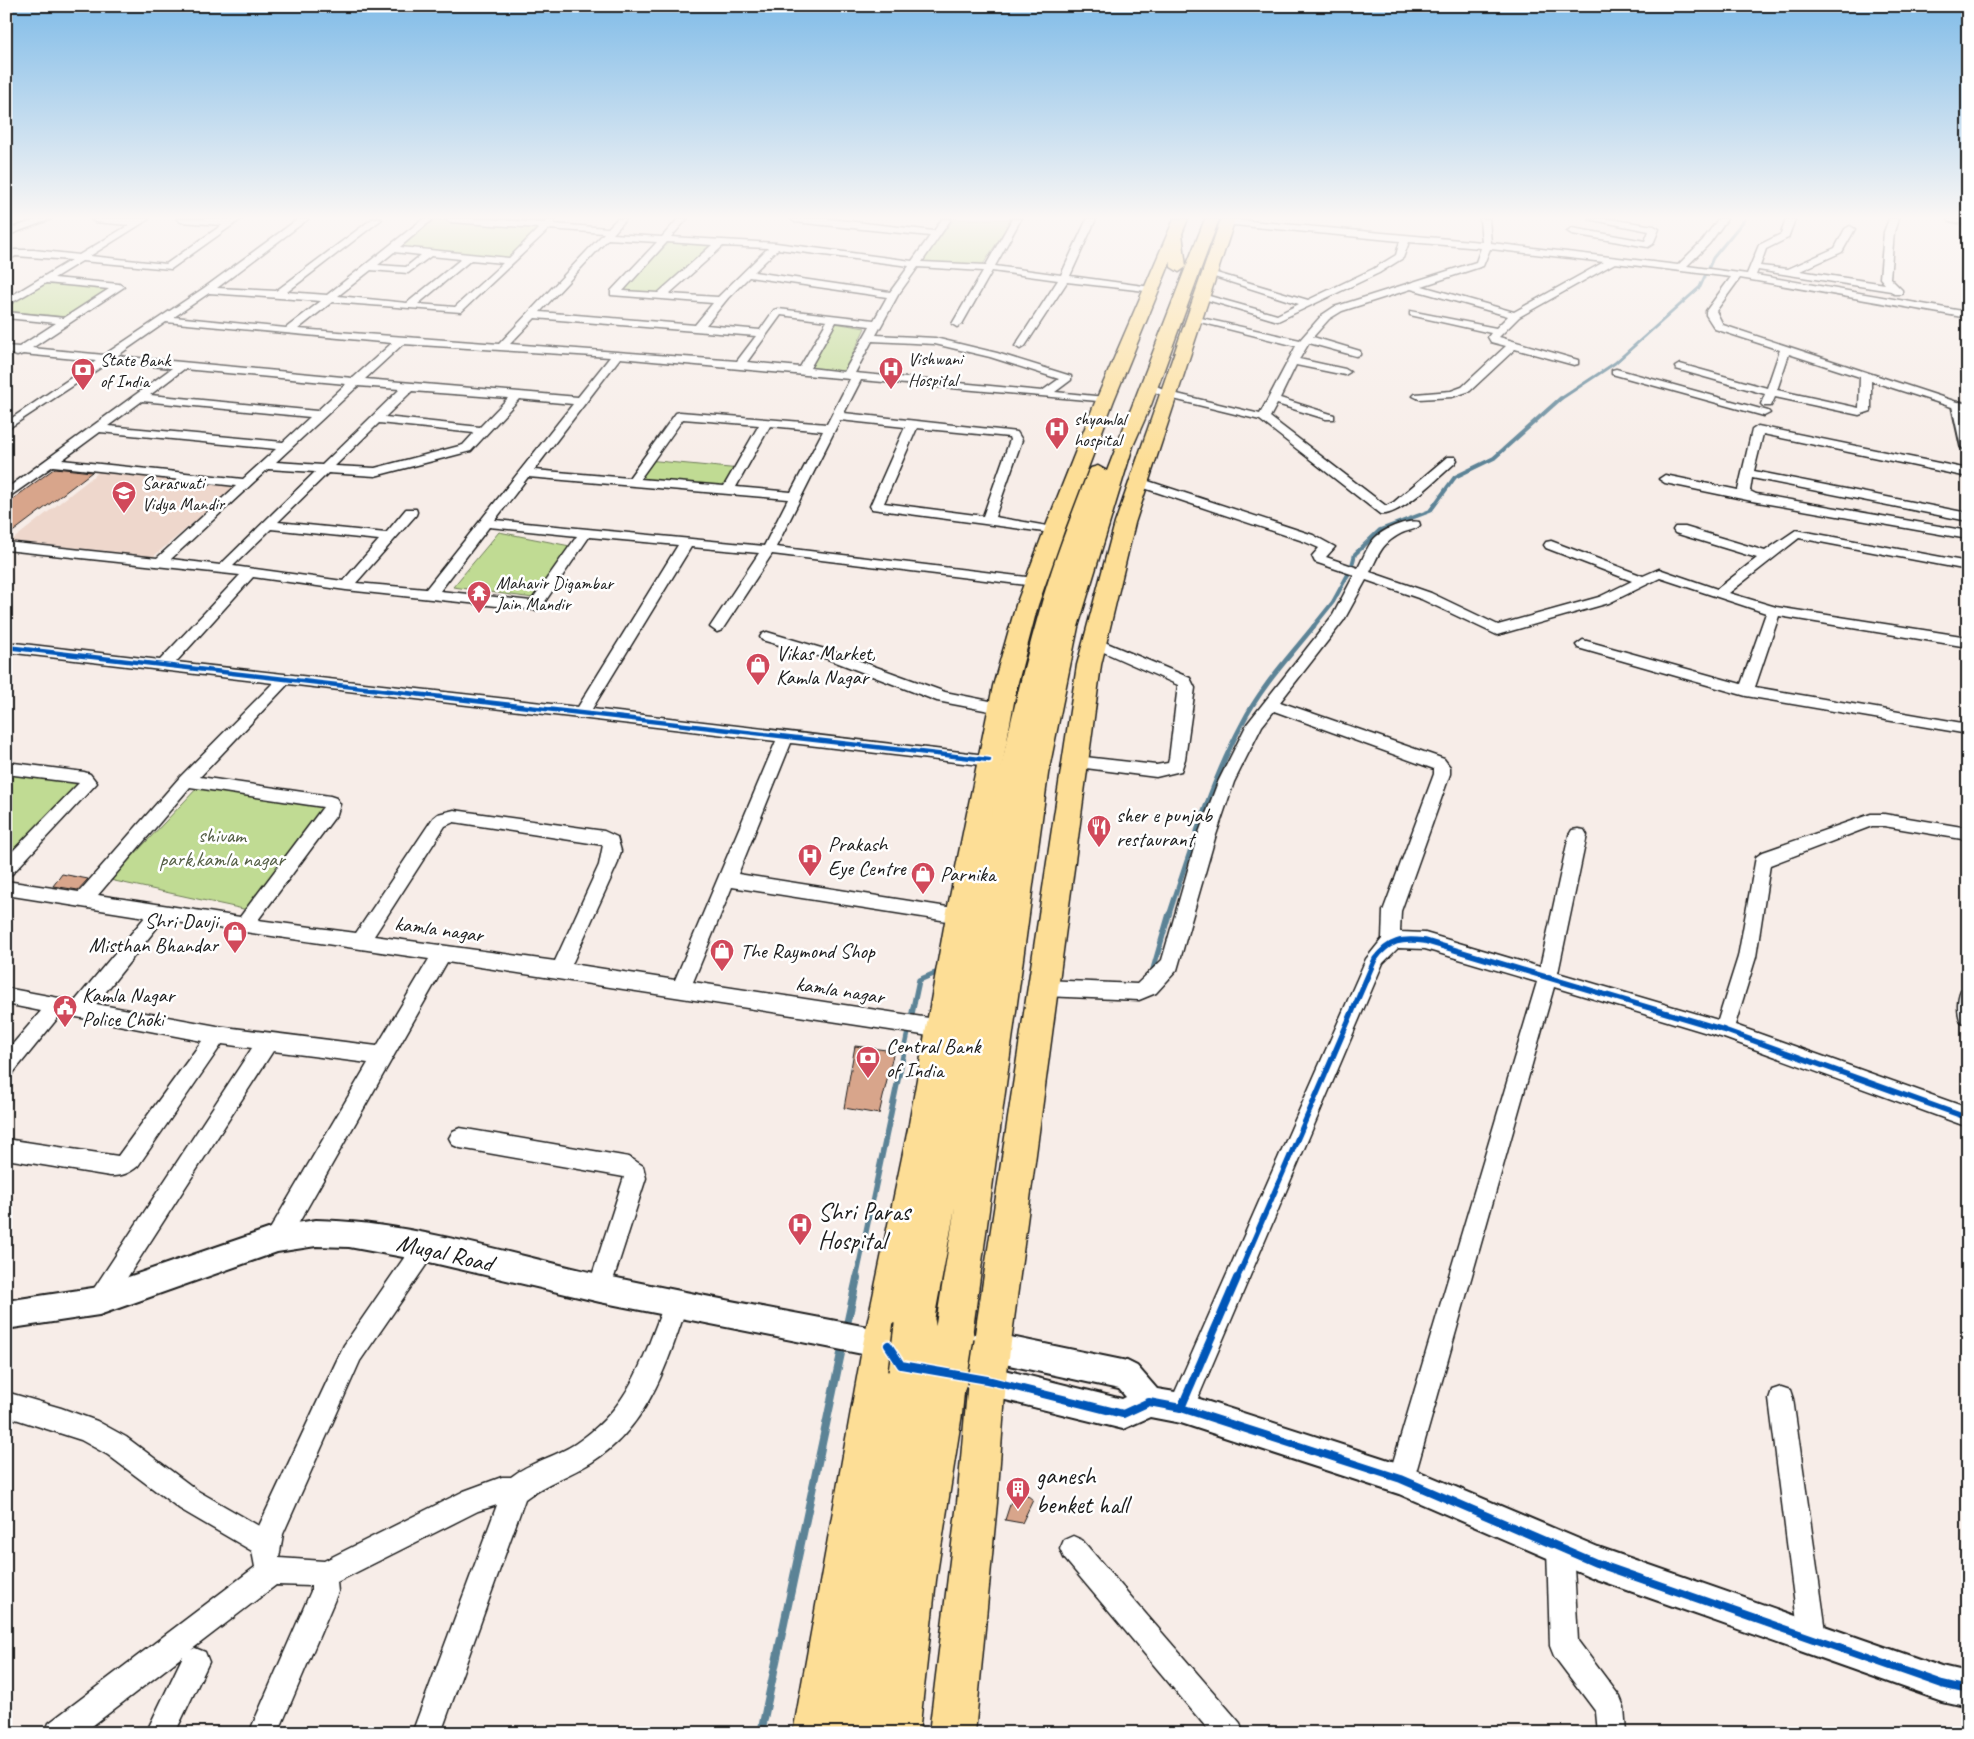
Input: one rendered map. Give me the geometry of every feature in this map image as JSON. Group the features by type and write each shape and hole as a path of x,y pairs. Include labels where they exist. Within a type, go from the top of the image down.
{"main road":[{"path":"896,1733 915,1580 943,1414 946,1381 1035,774 1067,627 1058,583 1054,531 1104,400 1127,352 1147,300"},
{"path":"856,1733 910,1393 909,1374 915,1326 968,1034 986,920 1032,683 1058,583 1081,513 1128,403 1167,300"},
{"path":"816,1733 865,1340 920,1026 960,916 1000,708 1124,446 1159,391 1197,300"},
{"path":"952,1733 978,1502 989,1363 1089,665 1125,523 1139,482 1159,391"}],"street":[{"path":"6,361 98,300"},
{"path":"6,427 190,300"},
{"path":"289,331 328,300"},
{"path":"342,300 459,309 469,300"},
{"path":"410,306 417,300"},
{"path":"503,346 547,300"},
{"path":"698,328 720,300"},
{"path":"717,627 768,550 836,416 869,338 890,300"},
{"path":"957,324 970,300"},
{"path":"1020,346 1050,300"},
{"path":"1211,300 1305,342 1356,353"},
{"path":"1216,300 1276,318 1313,300"},
{"path":"1269,300 1307,303"},
{"path":"1264,418 1292,361 1324,317 1332,312 1368,300"},
{"path":"1462,300 1515,315"},
{"path":"1543,300 1515,315 1493,338 1574,362"},
{"path":"1719,300 1711,311 1716,324 1725,330 1964,408 1968,448"},
{"path":"1879,300 1968,315"},
{"path":"740,365 778,312 877,324"},
{"path":"1414,313 1498,332"},
{"path":"6,315 66,321"},
{"path":"533,315 763,333"},
{"path":"162,318 401,340 618,354 1104,400"},
{"path":"803,371 833,319"},
{"path":"869,338 929,341 1067,378 1045,394"},
{"path":"160,562 401,340"},
{"path":"1419,396 1452,394 1466,389 1513,345"},
{"path":"6,349 409,388 582,401"},
{"path":"1746,495 1744,492 1747,473 1758,430 1786,350"},
{"path":"430,594 618,354"},
{"path":"1292,361 1344,372"},
{"path":"6,494 183,365"},
{"path":"1680,367 1770,392 1863,412 1866,375"},
{"path":"1616,372 1764,413"},
{"path":"223,568 409,388"},
{"path":"1159,391 1264,418 1385,512 1398,505 1452,460"},
{"path":"266,464 378,472 467,448 516,396"},
{"path":"139,397 320,415"},
{"path":"1274,400 1330,417"},
{"path":"632,482 680,414 830,428"},
{"path":"836,416 1013,434 1016,436 988,520"},
{"path":"376,419 484,431"},
{"path":"728,490 766,423"},
{"path":"912,425 876,506 988,520 1054,531"},
{"path":"97,428 287,446"},
{"path":"1758,430 1968,473"},
{"path":"50,462 246,483"},
{"path":"526,473 796,496"},
{"path":"1747,473 1968,517"},
{"path":"1665,479 1968,535"},
{"path":"1139,482 1308,538 1328,548 1318,558 1426,596 1500,630 1604,600 1659,573 1774,611 1968,642"},
{"path":"346,586 411,512"},
{"path":"487,523 768,550 1058,583"},
{"path":"268,525 389,537"},
{"path":"1044,988 1139,992 1149,987 1170,964 1206,838 1226,782 1255,724 1339,617 1351,570 1379,541 1400,529 1414,525"},
{"path":"1680,530 1766,556"},
{"path":"6,546 223,568 346,586 535,606 586,532"},
{"path":"1719,594 1793,535 1802,534 1968,566"},
{"path":"582,712 687,542"},
{"path":"1551,544 1644,581"},
{"path":"164,665 250,573"},
{"path":"1746,691 1774,611"},
{"path":"767,637 833,656 942,697 1000,708"},
{"path":"1076,762 1156,770 1176,767 1187,688 1185,682 1095,644"},
{"path":"1583,644 1746,691 1968,729"},
{"path":"6,647 989,760"},
{"path":"84,899 186,781 285,679"},
{"path":"1270,704 1438,763 1442,767 1442,774 1392,911 1391,941"},
{"path":"681,989 786,737"},
{"path":"6,768 88,780 86,788 6,869"},
{"path":"186,781 330,802 332,804 331,810 244,925"},
{"path":"360,942 438,822 444,818 454,816 604,837 611,842 612,851 608,865 560,970"},
{"path":"1724,1030 1747,958 1762,862 1768,857 1871,820 1884,820 1968,834"},
{"path":"1401,1479 1548,976 1578,835"},
{"path":"727,879 960,916"},
{"name":"kamla nagar","path":"6,888 244,925 560,970 920,1026"},
{"path":"81,1008 160,911"},
{"path":"1181,1408 1375,959 1382,948 1391,941 1410,939 1425,941 1548,976 1724,1030 1968,1118"},
{"path":"277,1239 442,953"},
{"path":"6,996 81,1008 217,1035 383,1056"},
{"path":"1968,996 1968,1016"},
{"path":"6,1067 58,1004"},
{"path":"6,1149 110,1166 122,1166 130,1159 217,1035"},
{"path":"99,1301 268,1041"},
{"path":"460,1138 629,1167 635,1173 600,1288"},
{"name":"Mugal Road","path":"6,1315 99,1301 277,1239 316,1233 349,1234 425,1247 600,1288 865,1340"},
{"path":"272,1572 265,1561 267,1545 279,1508 352,1353 425,1247"},
{"path":"426,1733 515,1490 535,1476 590,1449 612,1431 632,1410 650,1377 676,1303"},
{"path":"865,1340 901,1366 989,1363 1124,1414 1149,1402 1181,1408 1401,1479 1596,1563 1942,1684 1968,1690"},
{"path":"1781,1399 1813,1638"},
{"path":"6,1404 62,1420 88,1430 117,1446 189,1500 267,1545"},
{"path":"58,1733 272,1572 324,1575 477,1498 502,1490 515,1490"},
{"path":"1560,1548 1564,1646 1610,1707 1612,1733"},
{"path":"1073,1549 1230,1733"},
{"path":"263,1733 324,1592 324,1575"},
{"path":"160,1733 195,1662"}],"shaded area":[{"name":"Saraswati Vidya Mandir","path":"99,472 235,487 154,556 11,541"}],"green space":[{"path":"15,300 93,300 67,317 6,311 6,305"},
{"path":"834,323 865,328 844,372 809,368"},
{"path":"647,460 740,469 728,490 632,482"},
{"path":"499,532 570,546 533,598 453,587"},
{"path":"6,769 87,779 6,868"},
{"name":"shivam park,kamla nagar","path":"200,785 328,808 248,910 110,880"}],"building":[{"path":"55,468 92,472 6,537 6,504"},
{"path":"62,874 88,879 78,890 53,886"},
{"name":"Central Bank of India","path":"855,1046 894,1051 879,1114 844,1108"},
{"name":"ganesh benket hall","path":"1016,1486 1033,1500 1022,1523 1005,1520"}],"waterway":[{"path":"1559,400 1615,363 1685,300"},
{"path":"1313,627 1333,602 1351,569 1355,554 1380,530 1430,511 1455,477 1494,458 1561,398"},
{"path":"1169,915 1201,818 1220,770 1249,711 1275,673 1314,626"},
{"path":"1152,973 1169,914"},
{"path":"856,1279 919,980 938,972"},
{"path":"846,1329 857,1278"},
{"path":"761,1733 843,1344"}],"cycle path":[{"path":"6,647 989,760"},
{"path":"1181,1408 1375,959 1386,946 1396,940 1425,941 1724,1030 1968,1118"},
{"path":"888,1345 901,1365 987,1380 1123,1414 1149,1402 1181,1408 1401,1479 1596,1563 1942,1684 1968,1690"}],"place":[{"name":"Vishwani Hospital","path":"891,390"},
{"name":"State Bank of India","path":"83,391"},
{"name":"shyamlal hospital","path":"1057,450"},
{"name":"Saraswati Vidya Mandir","path":"124,514"},
{"name":"Mahavir Digambar Jain Mandir","path":"479,614"},
{"name":"Vikas Market, Kamla Nagar","path":"758,686"},
{"name":"sher e punjab restaurant","path":"1099,848"},
{"name":"Prakash Eye Centre","path":"810,877"},
{"name":"Parnika","path":"923,895"},
{"name":"Shri Dauji Misthan Bhandar","path":"235,954"},
{"name":"The Raymond Shop","path":"722,972"},
{"name":"Kamla Nagar Police Choki","path":"65,1028"},
{"name":"Central Bank of India","path":"868,1079"},
{"name":"Shri Paras Hospital","path":"800,1246"},
{"name":"ganesh benket hall","path":"1018,1510"}]}
